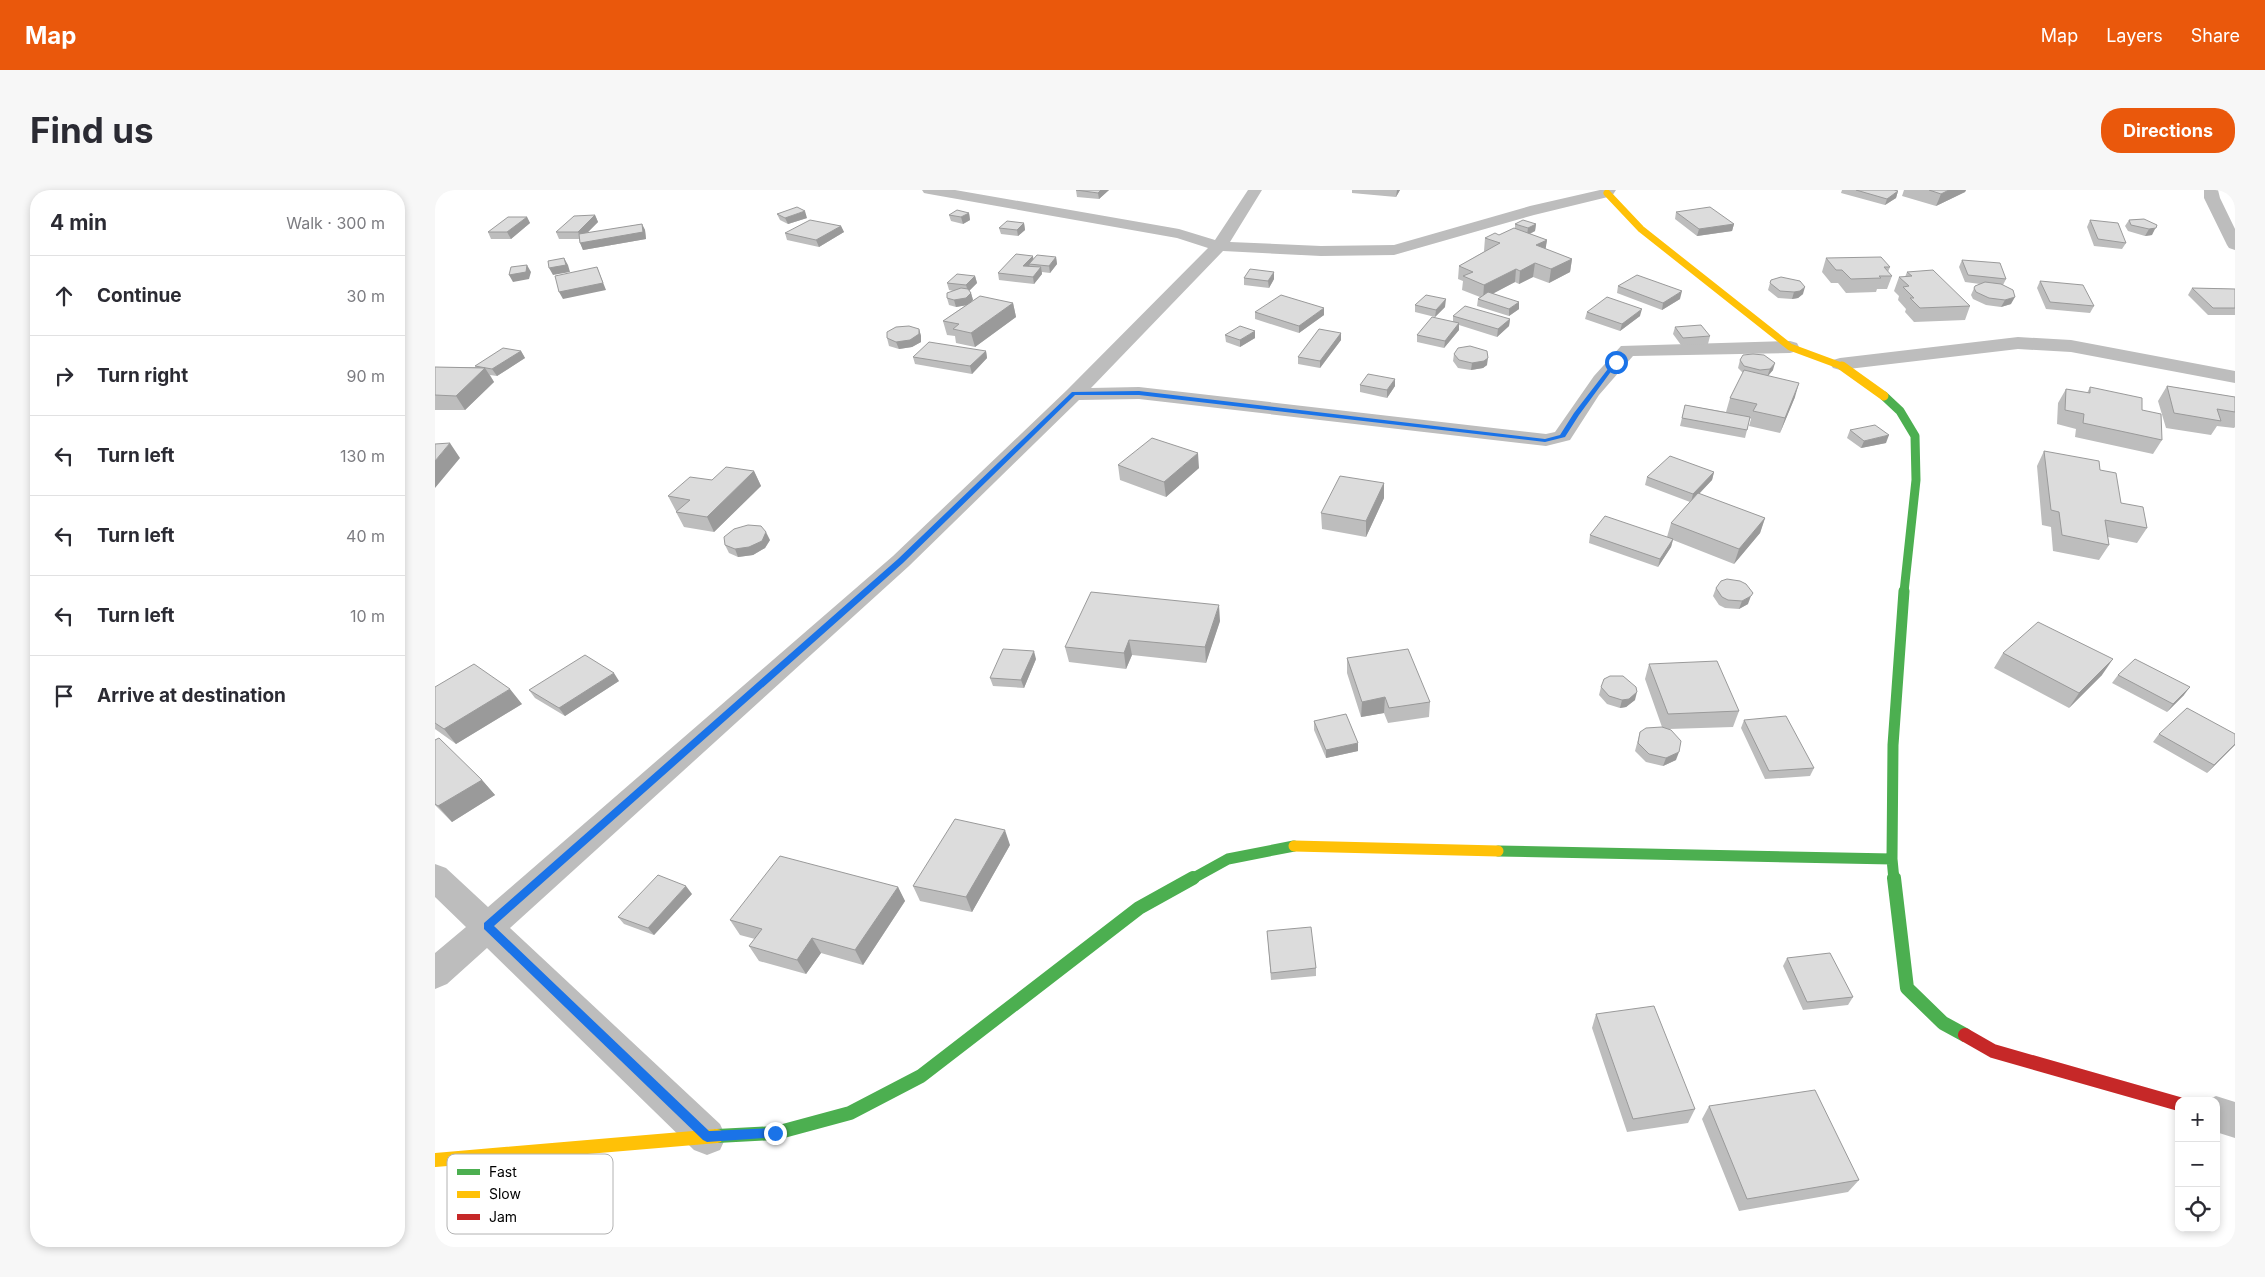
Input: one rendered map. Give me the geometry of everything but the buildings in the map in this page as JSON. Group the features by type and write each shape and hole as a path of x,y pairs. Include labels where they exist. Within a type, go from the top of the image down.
{"street":[{"path":"929,190 1179,234 1219,246 1321,251 1394,250 1531,211 1608,192 1641,229 1790,346 1840,364 1877,389 1900,410 1915,436 1916,480 1901,616 1893,745 1892,859 1907,988 1943,1023 1993,1051 2175,1103"},
{"path":"435,974 901,561 1074,394 1219,246 1255,190"},
{"path":"2211,190 2212,198 2235,244"},
{"path":"1840,364 2018,343 2071,346 2235,377"},
{"path":"1074,394 1139,393 1545,440 1563,436 1576,414 1616,362 1628,350 1790,346"},
{"path":"503,1154 707,1136 775,1133 850,1113 921,1076 1139,908 1228,859 1289,846 1892,859"},
{"path":"435,877 707,1136"},
{"path":"2220,1115 2235,1120"}],"traffic: fast":[{"path":"1884,396 1900,411 1915,436 1916,480 1901,616 1893,745 1892,859 1907,988 1943,1023 1965,1035"},
{"path":"717,1136 776,1133 850,1113 921,1076 1139,908 1228,859 1294,846"},
{"path":"1498,851 1892,859"}],"traffic: slow":[{"path":"1607,193 1641,229 1790,347 1840,364 1884,396"},
{"path":"1294,846 1498,851"},
{"path":"506,1154 717,1136"},
{"path":"435,1160 447,1159"}],"traffic: jam":[{"path":"1965,1035 1993,1051 2175,1103"}],"route":[{"path":"775,1133 707,1136 487,926 901,561 1074,394 1100,392 1139,393 1545,440 1563,436 1576,414 1616,362"}]}
